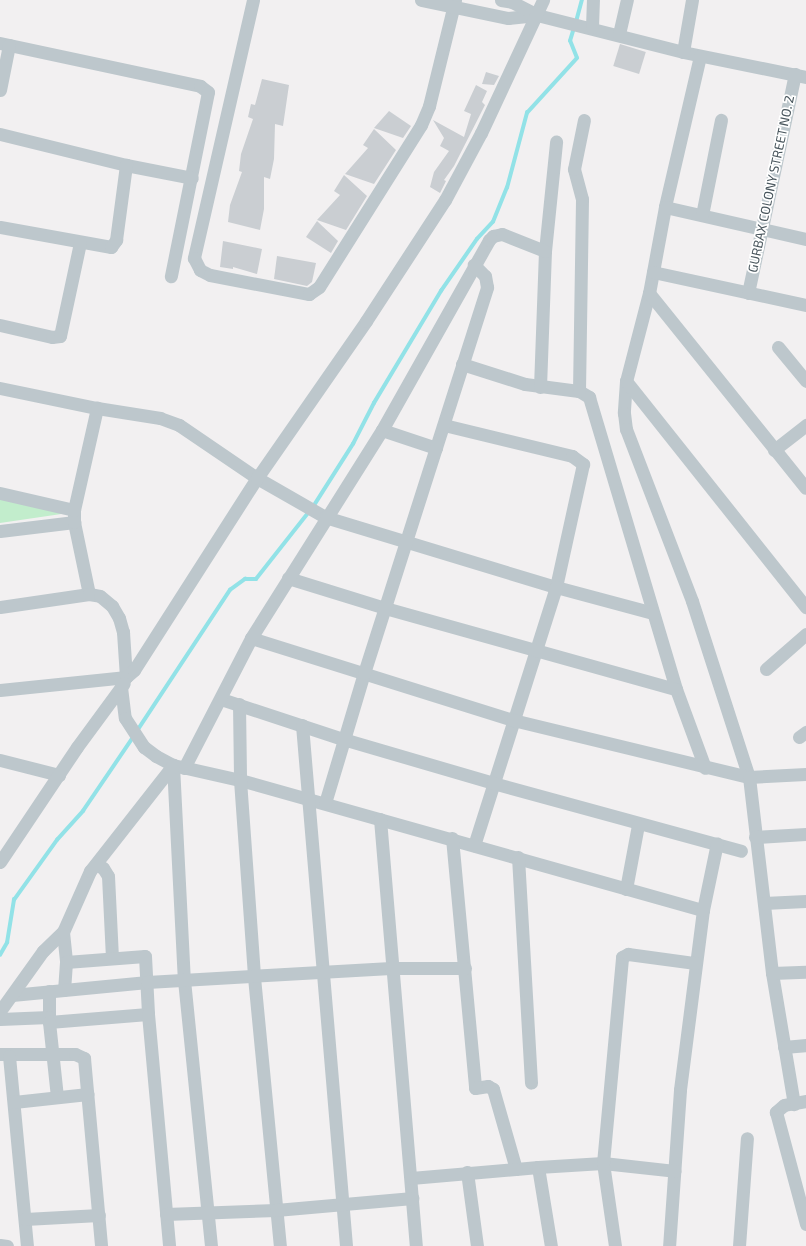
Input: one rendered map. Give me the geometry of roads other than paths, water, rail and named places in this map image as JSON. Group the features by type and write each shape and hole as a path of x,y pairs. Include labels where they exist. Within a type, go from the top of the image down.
{"street":[{"path":"253,0 194,258 200,270 210,275 309,294 319,287 421,125 429,106 454,3"},
{"path":"421,0 454,3 508,18 537,15"},
{"path":"501,0 512,2 537,15 619,34 700,56 800,76"},
{"path":"0,862 126,679 257,478 366,321 445,200 470,155 543,0"},
{"path":"589,27 593,0"},
{"path":"619,34 627,0"},
{"path":"683,52 692,0"},
{"path":"0,90 4,44 205,89 209,98 171,276"},
{"path":"700,56 665,207 649,293 626,381 624,413 630,446 692,600 749,777 772,973 784,1047 800,1103 784,1105 776,1112 806,1224"},
{"name":"GURBAX COLONY STREET NO. 2","path":"748,293 761,228 800,76"},
{"path":"579,391 582,199 574,169 584,120"},
{"path":"702,215 721,120"},
{"path":"0,134 126,165 192,178"},
{"path":"540,387 545,250 556,142"},
{"path":"0,226 106,248 114,244 126,165"},
{"path":"665,207 806,239"},
{"path":"0,1011 43,951 63,932 96,864 178,766 221,698 251,638 288,578 319,515 382,430 489,240 497,234 545,250"},
{"path":"0,325 52,337 60,336 80,243"},
{"path":"325,804 343,739 488,283 474,265"},
{"path":"653,272 806,305"},
{"path":"649,293 806,488"},
{"path":"778,347 806,382"},
{"path":"462,364 540,387 579,391 589,397 676,690 705,768"},
{"path":"626,381 806,607"},
{"path":"0,388 97,408 160,418 179,425 292,501 319,515 556,587 653,613"},
{"path":"90,594 74,516 97,408"},
{"path":"444,425 572,456 583,464 556,587 474,845"},
{"path":"774,450 806,425"},
{"path":"382,430 436,448"},
{"path":"0,493 74,516"},
{"path":"0,531 74,516"},
{"path":"288,578 385,608 676,690"},
{"path":"0,607 90,594 100,596 112,606 119,618 123,632 126,679 126,718 144,747 156,756 178,766 240,780 452,838 703,910"},
{"path":"766,669 806,634"},
{"path":"251,638 513,720 705,768 749,777 806,774"},
{"path":"0,690 126,679"},
{"path":"221,698 343,739 638,825 717,843 741,851"},
{"path":"239,704 240,780 254,977 280,1246"},
{"path":"302,725 306,799 324,972 346,1246"},
{"path":"0,760 59,775"},
{"path":"178,766 184,980 211,1246"},
{"path":"380,819 391,968 416,1246"},
{"path":"626,889 638,825"},
{"path":"755,837 806,834"},
{"path":"452,838 475,1088 488,1086 493,1090 516,1169"},
{"path":"668,1246 680,1090 695,963 703,910 717,843"},
{"path":"518,857 531,1083"},
{"path":"96,864 103,868 108,876 112,957"},
{"path":"764,902 806,902"},
{"path":"63,932 66,962 64,990"},
{"path":"615,1246 603,1162 622,957 628,954 695,963"},
{"path":"66,962 112,957 145,956 148,1014 169,1246"},
{"path":"12,995 147,982 391,968 465,968"},
{"path":"772,973 806,972"},
{"path":"49,991 49,1019 57,1097"},
{"path":"0,1019 49,1019 148,1014"},
{"path":"784,1047 806,1045"},
{"path":"27,1246 14,1102 6,1086 5,1055 54,1056 75,1054 84,1058 102,1246"},
{"path":"14,1102 88,1094"},
{"path":"739,1246 747,1138"},
{"path":"411,1178 467,1172 603,1162 675,1170"},
{"path":"538,1167 551,1246"},
{"path":"467,1172 477,1246"},
{"path":"166,1214 208,1211 276,1210 412,1198"},
{"path":"25,1219 99,1215"},
{"path":"0,1245 7,1246"}],"waterway":[{"path":"576,22 582,0"},
{"path":"313,507 353,444 374,403 441,291 477,239 493,222 507,188 527,113 577,58 570,41 574,28"},
{"path":"137,731 230,590 245,579 256,579 309,512"},
{"path":"0,955 7,943 14,900 57,840 83,811 134,736"}]}
